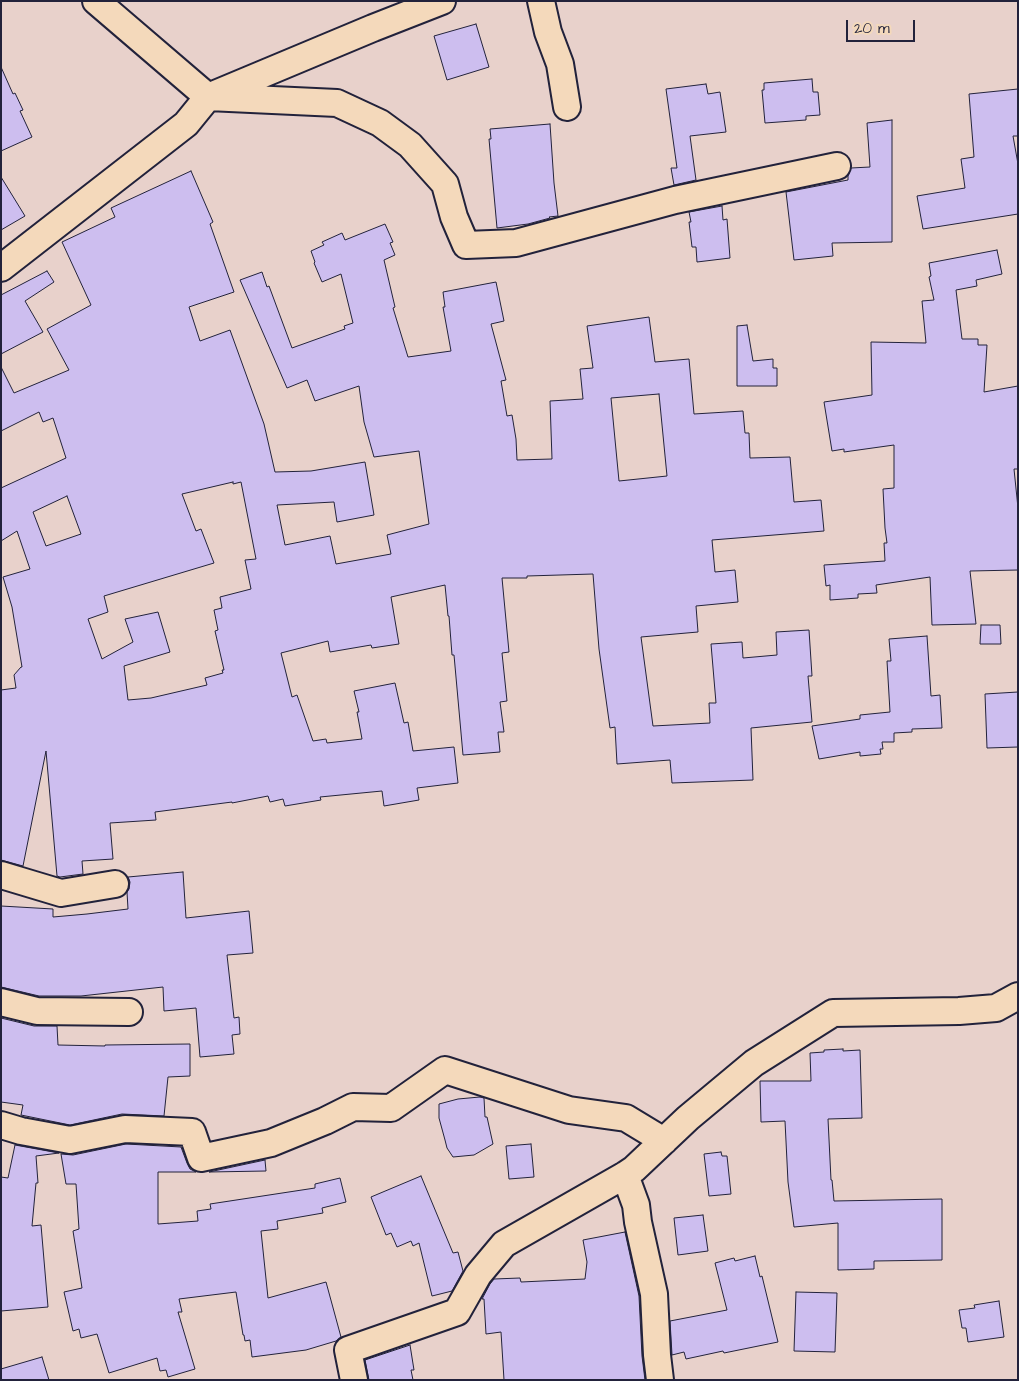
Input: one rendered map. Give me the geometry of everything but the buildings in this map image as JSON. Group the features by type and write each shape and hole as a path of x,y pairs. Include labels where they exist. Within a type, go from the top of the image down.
{"street":[{"path":"96,1 208,97 337,103 380,123 410,145 445,184 454,217 466,245 516,243 676,200 837,166"},
{"path":"1,268 186,124 208,97 442,1"},
{"path":"541,1 554,52 560,64 567,107"},
{"path":"1,875 61,893 115,884"},
{"path":"354,1380 348,1350 457,1312 478,1276 504,1244 625,1176 688,1118 754,1062 833,1013 959,1011 996,1008 1018,996"},
{"path":"1,1002 37,1011 129,1012"},
{"path":"1,1126 70,1140 125,1129 192,1132 201,1158 271,1143 325,1121 353,1107 391,1108 445,1070 569,1110 626,1118 664,1141"},
{"path":"625,1176 636,1204 638,1222 654,1294 660,1380"}]}
